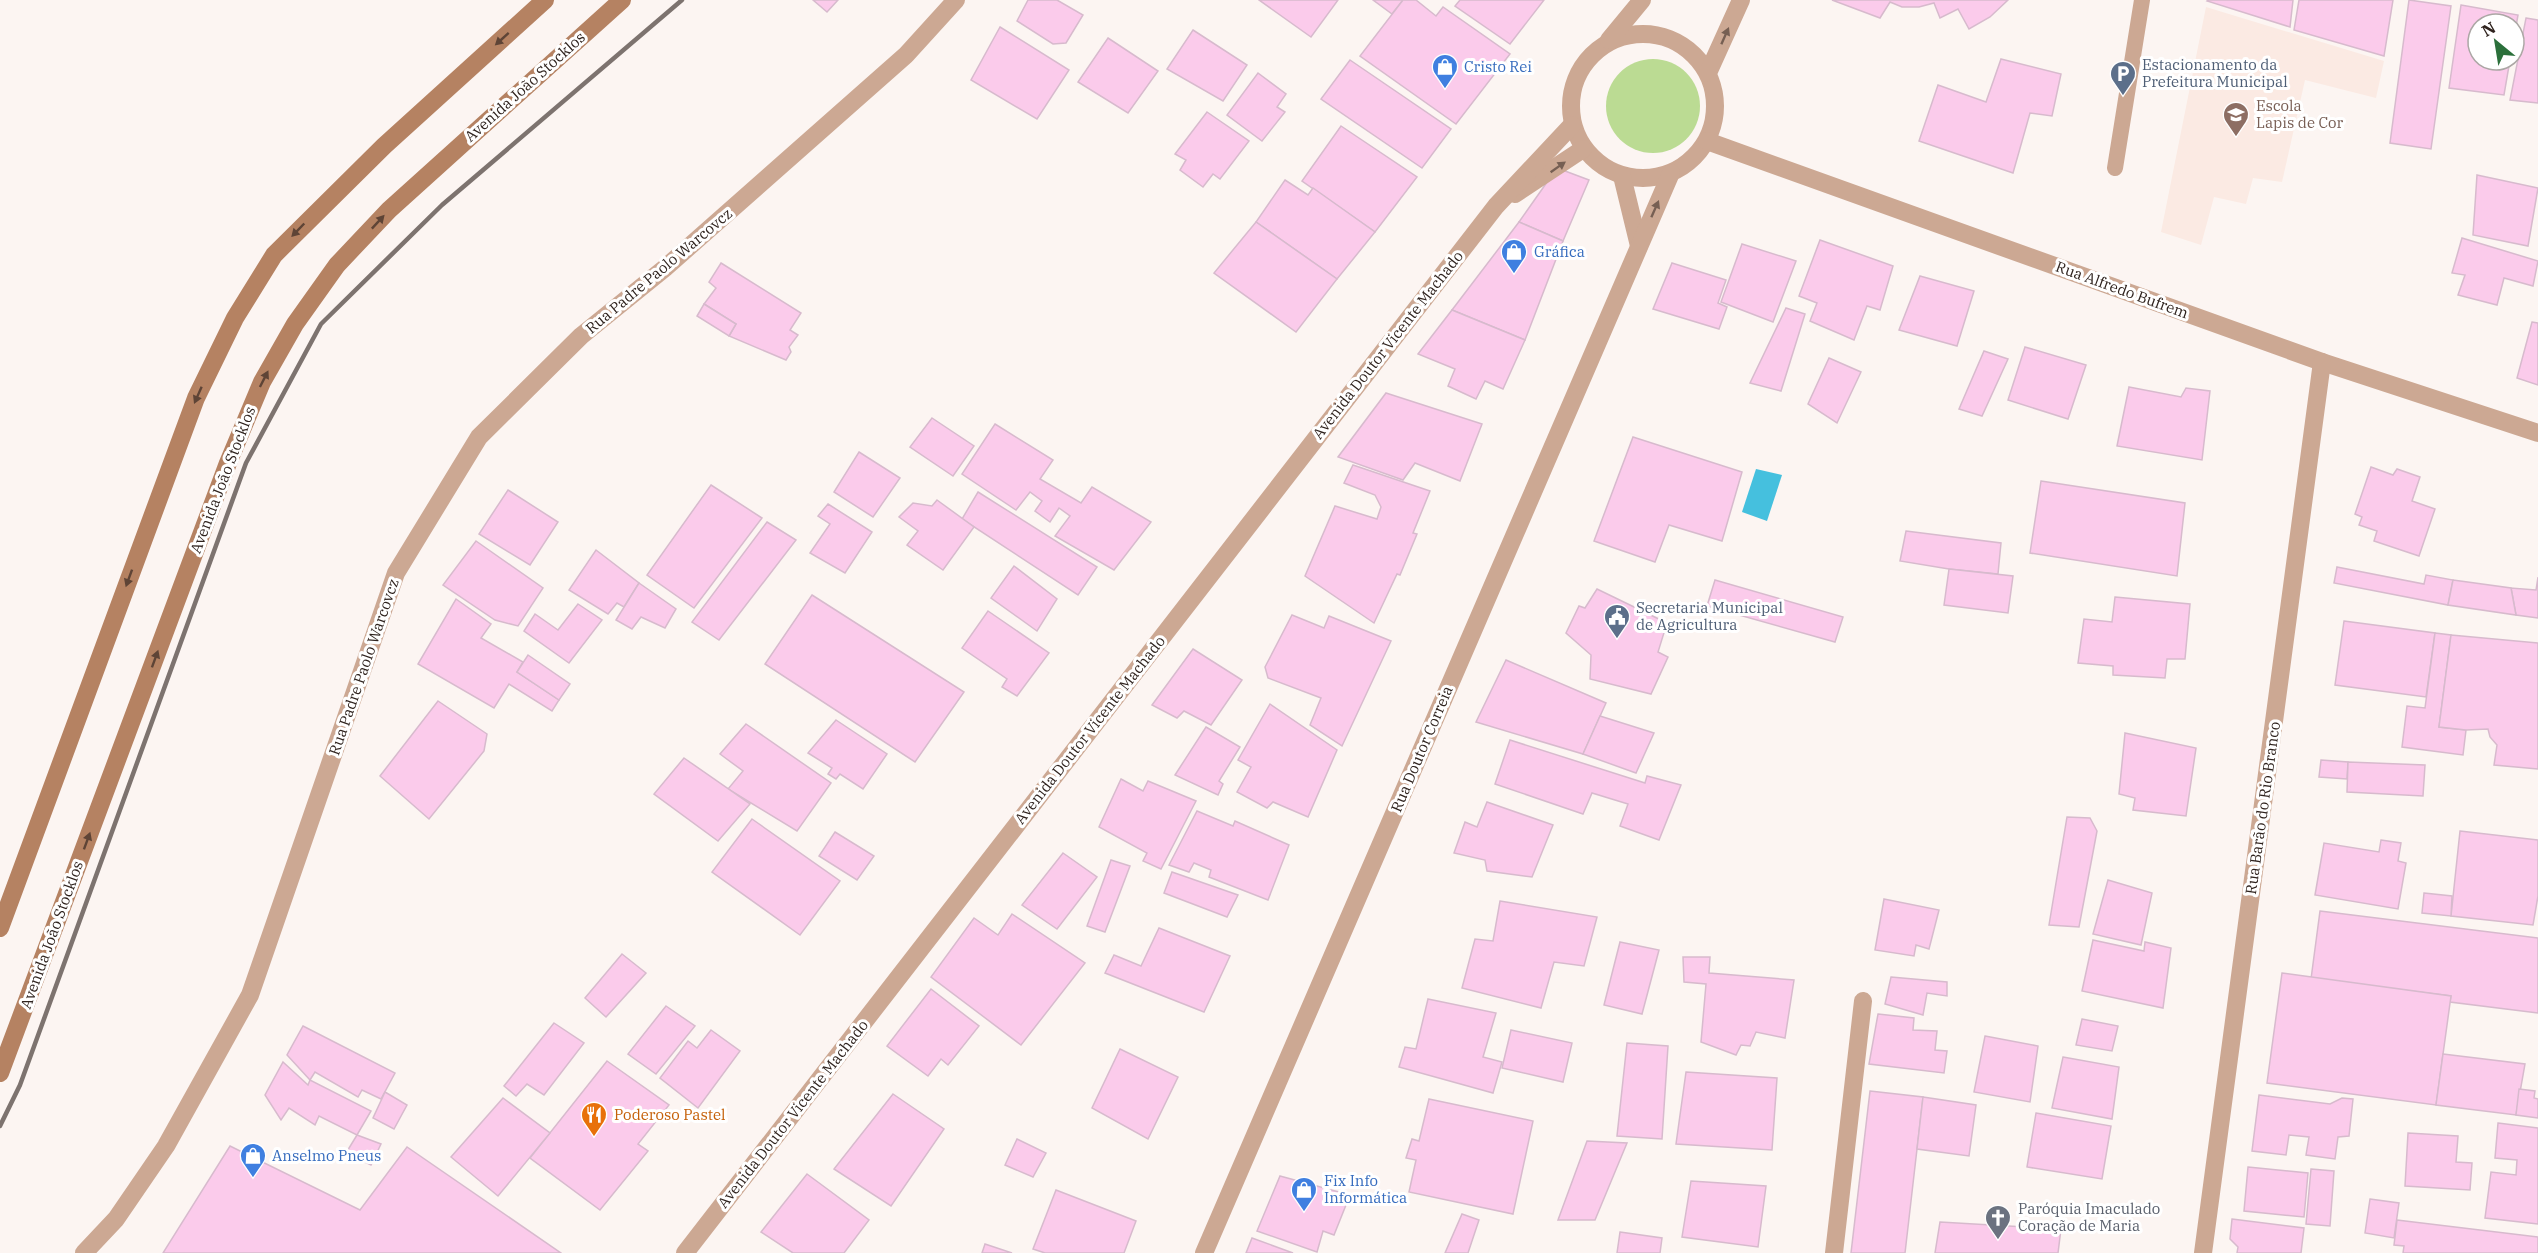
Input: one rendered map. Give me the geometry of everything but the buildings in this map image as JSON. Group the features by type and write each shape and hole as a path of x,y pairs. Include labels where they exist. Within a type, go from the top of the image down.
{"main road":[{"path":"0,928 196,398 236,318 274,255 321,206 545,0"},
{"name":"Avenida João Stocklos","path":"0,1073 228,464 262,382 295,324 338,265 389,210 622,0"}],"street":[{"name":"Rua Padre Paolo Warcovcz","path":"84,1253 116,1219 166,1146 250,995 396,573 479,437 581,336 665,268 906,55 956,0"},
{"path":"1608,42 1630,34 1654,33 1676,40 1695,54 1708,73 1715,95 1715,118 1707,141 1692,160 1671,173 1647,178 1622,176 1600,165 1583,149 1572,125 1570,101 1576,77 1589,56 1608,42 1642,0"},
{"path":"1708,73 1741,0"},
{"path":"1496,206 1572,125"},
{"name":"Rua Alfredo Bufrem","path":"1707,141 2322,362 2538,433"},
{"path":"1496,206 1583,149"},
{"name":"Rua Doutor Correia","path":"1204,1253 1671,173"},
{"path":"1622,176 1639,246"},
{"name":"Avenida Doutor Vicente Machado","path":"685,1253 1496,206"},
{"name":"Rua Barão do Rio Branco","path":"2203,1253 2322,362"},
{"path":"1834,1253 1863,1001"}],"lane":[{"path":"2115,168 2142,0"}],"shaded area":[{"name":"Escola Lapis de Cor","path":"2206,7 2384,61 2376,98 2305,80 2282,182 2253,178 2246,204 2214,197 2201,245 2161,232"}],"green space":[{"path":"1653,59 1671,63 1686,73 1696,88 1700,106 1696,124 1686,139 1671,149 1653,153 1635,149 1620,139 1610,124 1606,106 1610,88 1620,73 1635,63"}],"water":[{"path":"1756,469 1782,475 1767,521 1742,512"}],"railway":[{"path":"0,1126 20,1085 246,463 321,324 442,205 682,0"}],"place":[{"name":"Cristo Rei","path":"1445,90"},
{"name":"Estacionamento da Prefeitura Municipal","path":"2123,97"},
{"name":"Escola Lapis de Cor","path":"2236,138"},
{"name":"Gráfica","path":"1514,275"},
{"name":"Secretaria Municipal de Agricultura","path":"1617,640"},
{"name":"Poderoso Pastel","path":"594,1138"},
{"name":"Anselmo Pneus","path":"253,1179"},
{"name":"Fix Info Informática","path":"1304,1213"},
{"name":"Paróquia Imaculado Coração de Maria","path":"1998,1241"}]}
